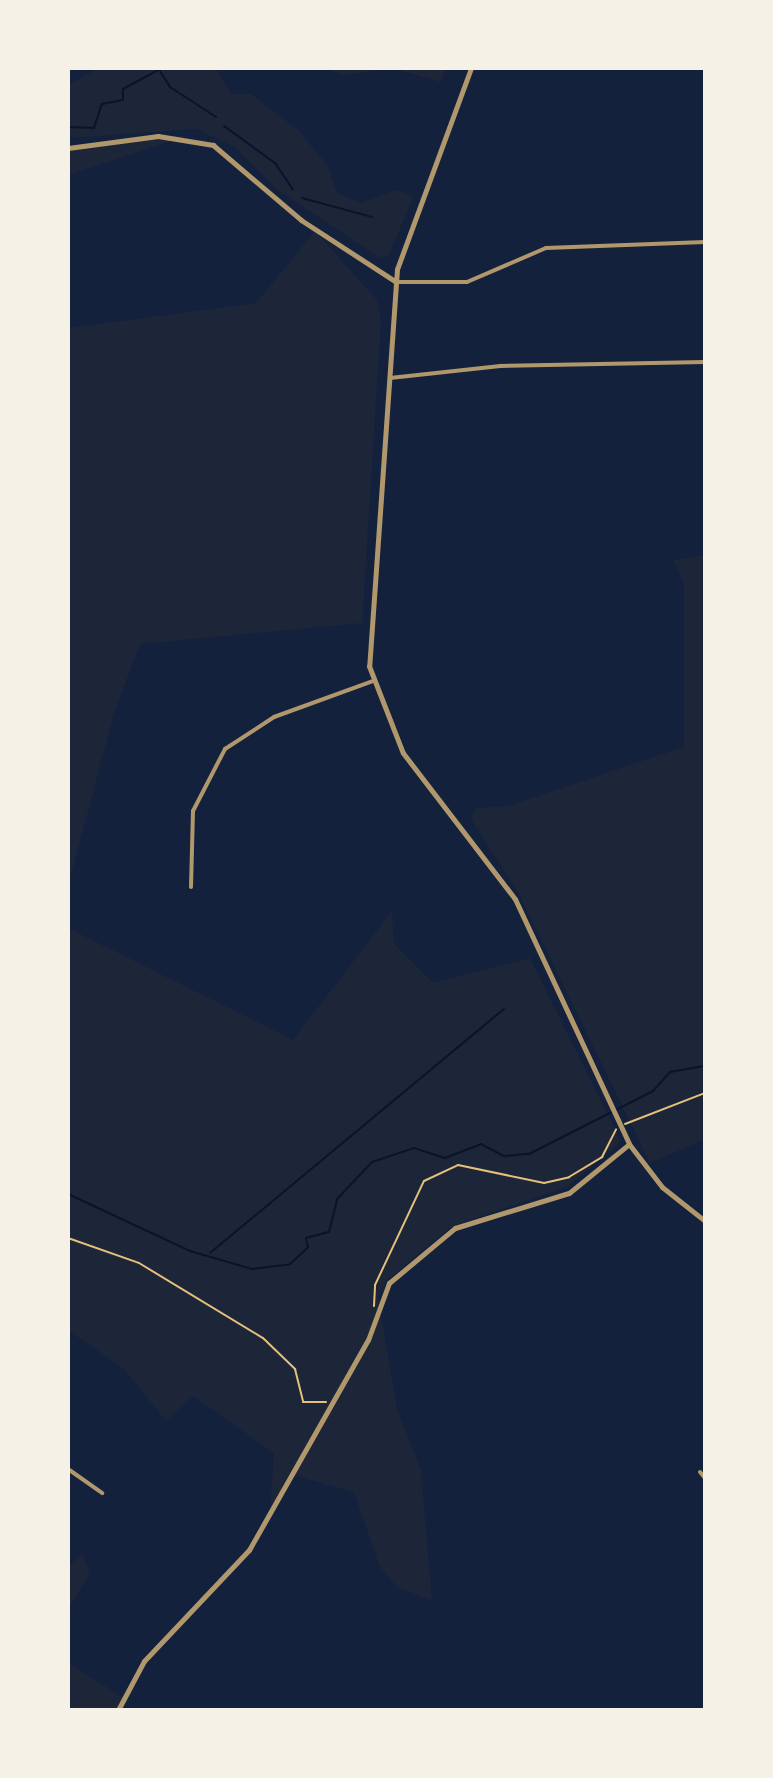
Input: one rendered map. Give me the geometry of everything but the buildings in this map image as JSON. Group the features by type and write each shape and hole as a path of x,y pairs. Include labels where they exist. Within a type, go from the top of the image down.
{"street":[{"path":"471,68 396,282 367,622 373,681 411,766 515,899 629,1144 662,1187 705,1221"},
{"path":"68,148 158,136 213,145 301,220 396,282 467,282 546,248 705,242"},
{"path":"388,378 500,366 705,362"},
{"path":"191,887 193,811 225,749 274,717 373,681"},
{"path":"118,1710 144,1661 249,1550 331,1399 368,1340 389,1283 438,1240 484,1217 569,1193 629,1144"},
{"path":"68,1469 102,1493"},
{"path":"700,1472 705,1478"}],"path":[{"path":"374,1317 375,1285 424,1181 458,1165 544,1183 569,1177 602,1157 620,1126 705,1093"},
{"path":"68,1238 139,1263 263,1338 295,1369 303,1402 331,1399"}],"shaded area":[{"path":"99,68 216,68 231,94 251,94 298,130 328,166 337,193 361,203 398,190 413,197 389,255 380,258 279,191 235,147 196,129 68,138 68,85"},
{"path":"323,68 392,68 344,75"},
{"path":"392,68 446,68 441,82"},
{"path":"158,136 187,136 68,175 68,148"},
{"path":"315,231 377,300 381,320 362,623 140,644 114,713 68,887 68,328 256,303"},
{"path":"705,555 705,1139 650,1163 517,890 471,819 476,808 508,806 684,747 684,584 673,560"},
{"path":"392,911 394,944 433,983 530,958 621,1141 567,1187 452,1226 386,1281 378,1299 397,1408 421,1471 432,1600 397,1587 380,1567 354,1492 289,1474 270,1513 274,1453 193,1396 166,1421 124,1369 68,1330 68,928 293,1040"},
{"path":"83,1554 90,1573 68,1609 68,1567"},
{"path":"68,1663 124,1698 118,1710 68,1710"}],"waterway":[{"path":"68,127 94,128 102,104 123,100 123,89 162,68"},
{"path":"160,71 170,87 216,117"},
{"path":"224,126 275,163 293,190"},
{"path":"302,198 372,217"},
{"path":"210,1253 504,1009"},
{"path":"68,1194 190,1251 252,1269 290,1264 308,1247 306,1238 329,1232 337,1199 372,1162 414,1148 445,1158 481,1144 504,1156 529,1154 653,1091 670,1072 705,1066"}]}
